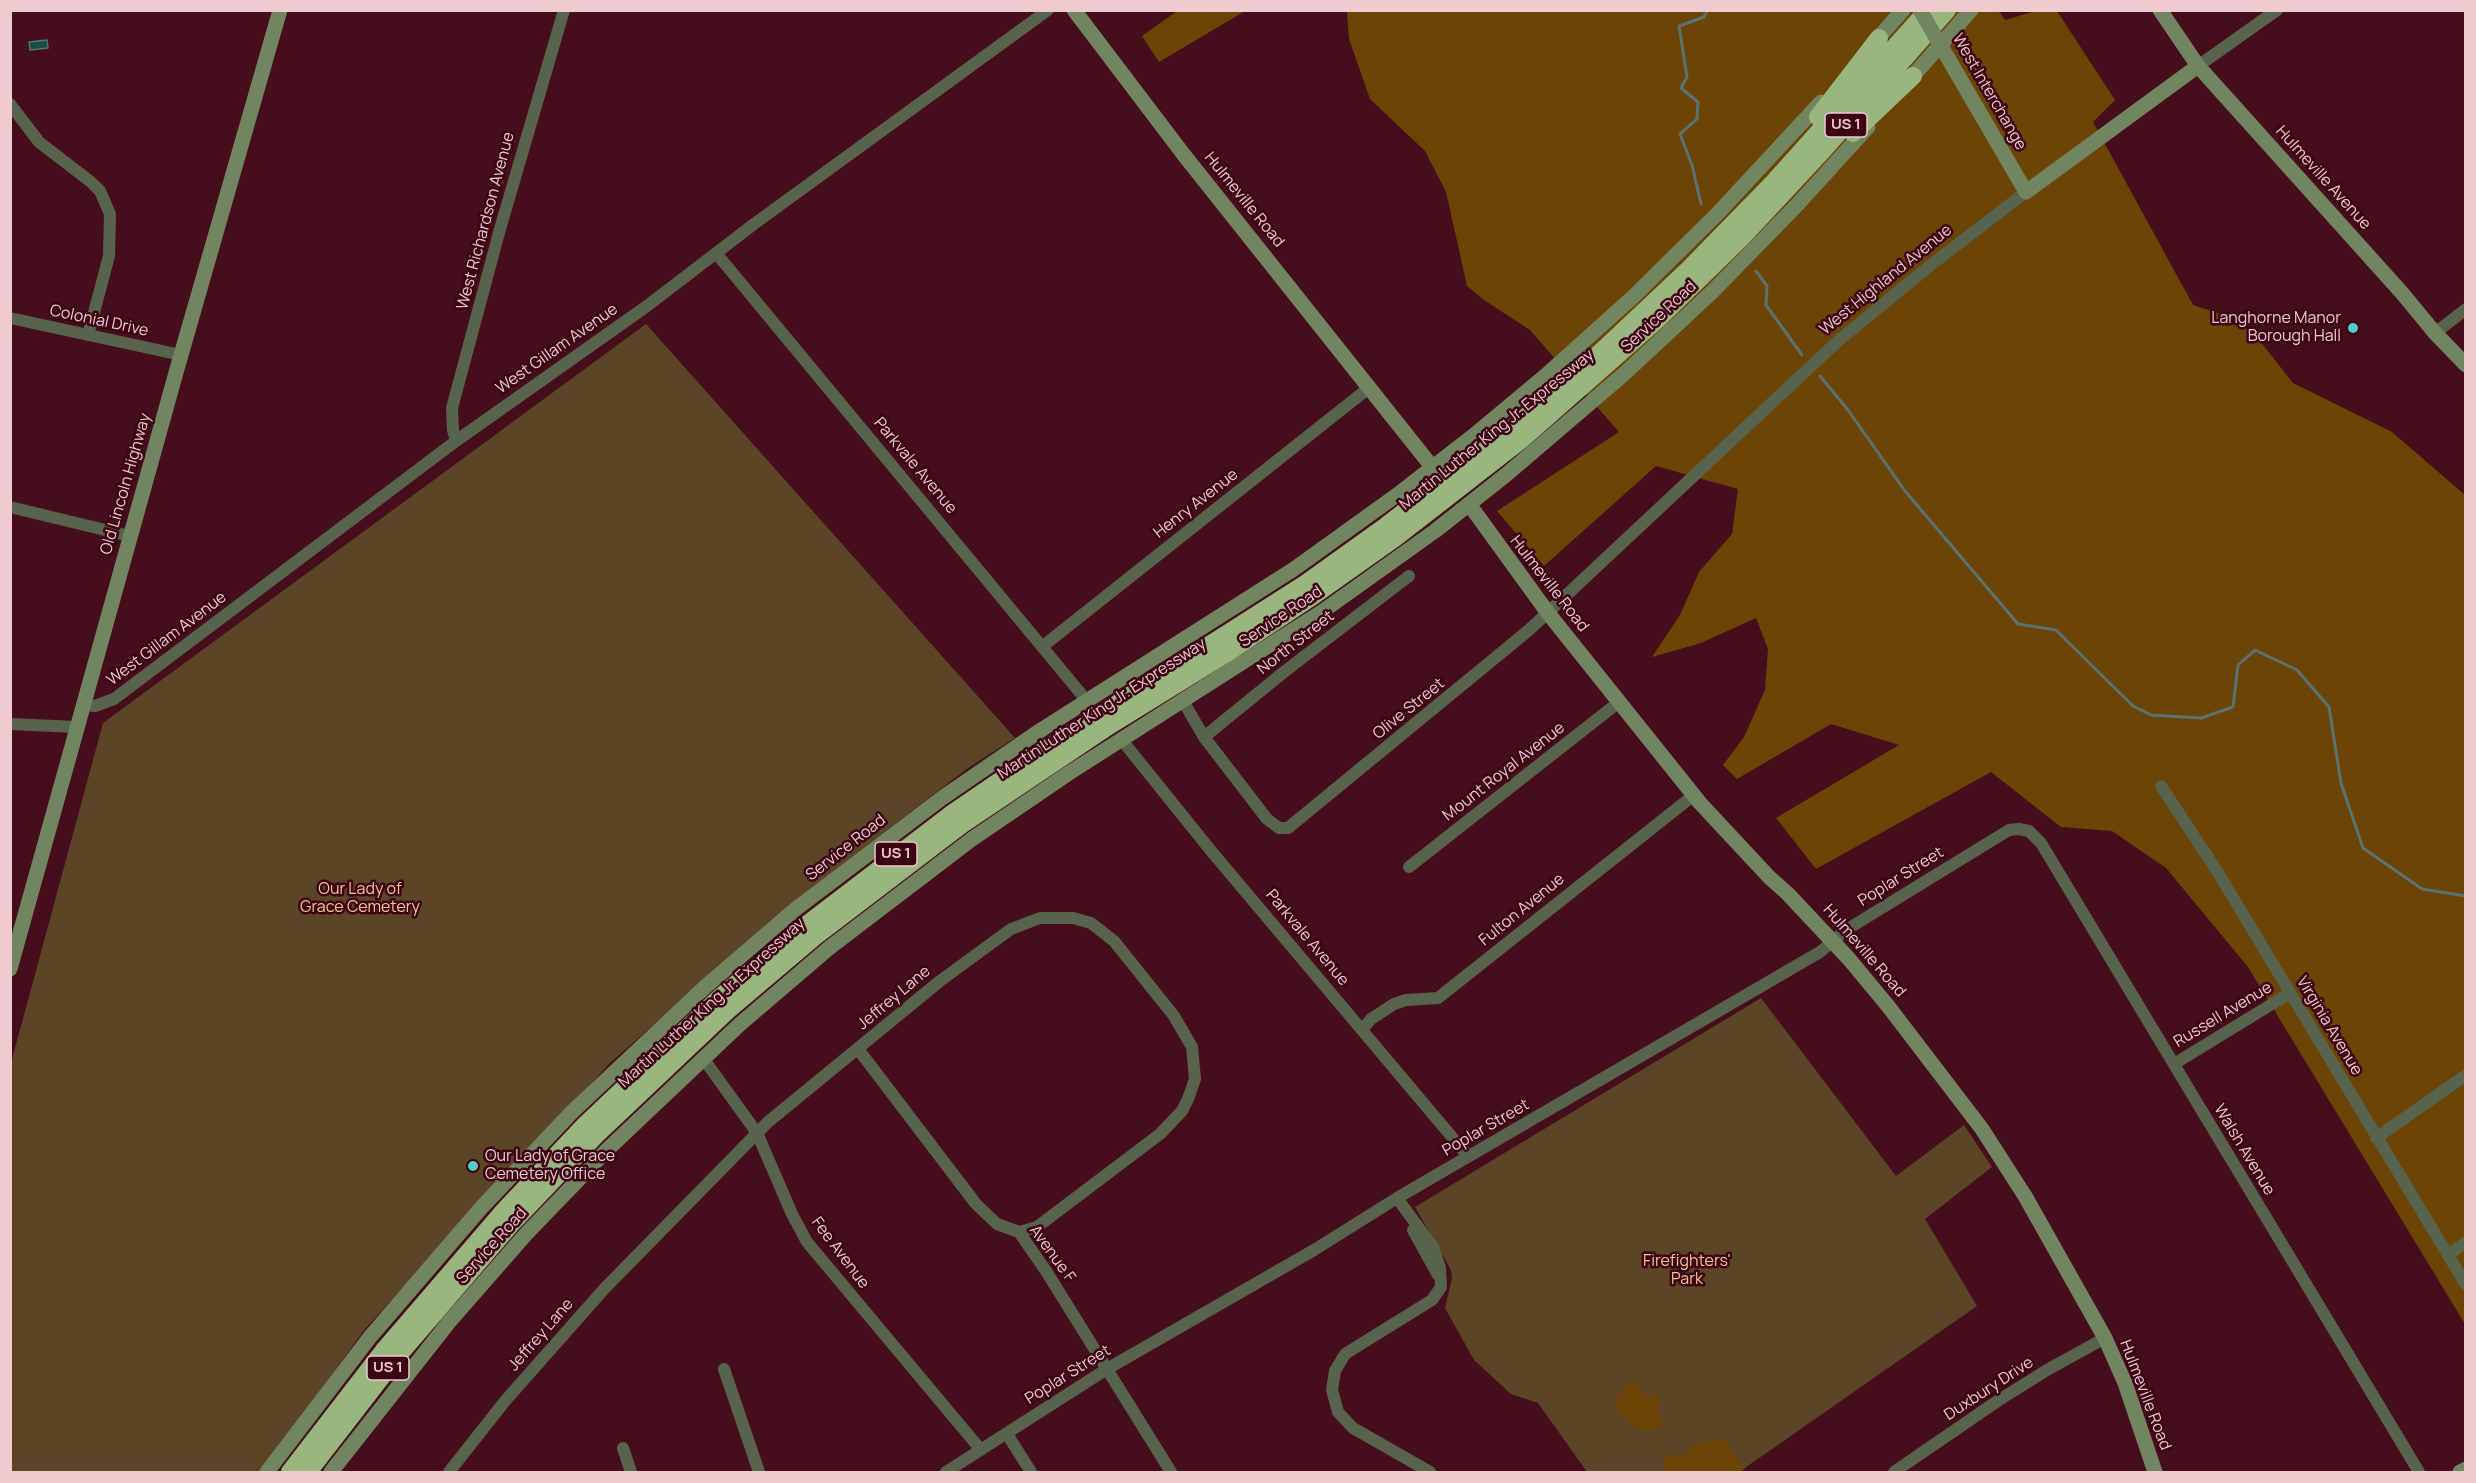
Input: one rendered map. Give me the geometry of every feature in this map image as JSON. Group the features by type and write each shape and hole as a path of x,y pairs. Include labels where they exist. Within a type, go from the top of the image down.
{"highway":[{"name":"Martin Luther King Jr. Expressway","path":"290,1473 385,1349 502,1213 585,1125 717,1000 809,923 953,813 1102,713 1222,639 1305,584 1426,496 1512,429 1603,350 1689,268 1813,139 1928,10"},
{"name":"Martin Luther King Jr. Expressway","path":"308,1473 409,1342 513,1222 639,1093 771,972 880,885 1000,798 1102,730 1263,629 1354,567 1427,514 1567,401 1657,320 1742,237 1947,10"},
{"path":"1748,207 1758,183 1821,114 1879,38"},
{"path":"1742,237 1913,76"}],"street":[{"name":"Old Lincoln Highway","path":"10,969 130,536 280,10"},
{"name":"West Richardson Avenue","path":"456,441 452,408 500,229 564,10"},
{"name":"West Gillam Avenue","path":"84,705 96,706 114,699 456,441 564,366 1048,10"},
{"name":"Hulmeville Road","path":"1074,10 1183,153 1433,468"},
{"name":"Service Road","path":"267,1473 370,1337 454,1238 555,1129 660,1028 750,947 844,871 981,770 1294,569 1433,468 1545,376 1668,263 1759,171 1903,10"},
{"name":"West Interchange","path":"1920,10 2026,192"},
{"name":"Service Road","path":"331,1473 417,1361 526,1234 609,1148 702,1058 792,978 923,875 1020,806 1121,739 1323,611 1469,504 1579,414 1704,300 1797,205 1971,10"},
{"name":"Hulmeville Avenue","path":"2160,10 2198,66 2466,365"},
{"name":"West Highland Avenue","path":"1548,613 1838,340 2026,192 2277,10"},
{"path":"10,104 39,142 92,182 100,192 110,214 109,256 88,335"},
{"name":"Parkvale Avenue","path":"716,254 1087,701"},
{"path":"2435,333 2466,309"},
{"name":"Colonial Drive","path":"10,318 181,355"},
{"name":"Henry Avenue","path":"1043,646 1370,387"},
{"name":"Hulmeville Road","path":"1469,504 1548,613 1694,795 1762,870 1834,942 1888,1006 1982,1129 2025,1196 2104,1338 2125,1383 2154,1473"},
{"path":"10,507 130,536"},
{"name":"North Street","path":"1204,737 1409,576"},
{"name":"Olive Street","path":"1204,737 1272,825 1288,828 1475,676 1548,613"},
{"path":"1184,701 1204,737"},
{"name":"Mount Royal Avenue","path":"1408,867 1619,702"},
{"path":"10,724 77,727"},
{"name":"Parkvale Avenue","path":"1121,739 1212,852 1468,1156"},
{"name":"Virginia Avenue","path":"2161,786 2217,872 2466,1285"},
{"name":"Fulton Avenue","path":"1362,1030 1371,1019 1394,1004 1406,1000 1438,998 1694,795"},
{"name":"Poplar Street","path":"946,1473 1107,1369 1314,1250 1397,1198 1834,942 1846,930 2009,830 2029,831 2041,843"},
{"name":"Walsh Avenue","path":"2041,843 2419,1473"},
{"name":"Jeffrey Lane","path":"449,1473 505,1401 604,1288 757,1133 983,948 1022,923 1040,918 1073,918 1091,923 1114,941 1174,1016 1189,1040 1195,1063 1192,1090 1182,1111 1160,1134 1037,1227 1018,1232"},
{"name":"Russell Avenue","path":"2174,1064 2290,993"},
{"name":"Avenue F","path":"858,1049 976,1204 997,1224 1018,1232 1046,1270 1172,1473"},
{"name":"Fee Avenue","path":"702,1058 757,1133 792,1214 807,1242 981,1450"},
{"path":"2376,1138 2466,1075"},
{"path":"1397,1198 1425,1254 1442,1281 1439,1293 1432,1300 1345,1354 1335,1371 1332,1389 1338,1412 1353,1428 1431,1473"},
{"path":"2448,1254 2466,1242"},
{"name":"Duxbury Drive","path":"1894,1473 1999,1400 2104,1338"},
{"path":"724,1369 759,1473"},
{"path":"1007,1434 1031,1473"},
{"path":"623,1448 631,1473"},
{"path":"2460,1473 2466,1469"}],"green space":[{"name":"Our Lady of Grace Cemetery","path":"646,324 1015,738 968,768 798,898 610,1063 365,1329 262,1472 11,1472 11,1063 103,723"},
{"name":"Firefighters' Park","path":"1761,998 1896,1176 1964,1125 1992,1167 1925,1219 1977,1306 1739,1472 1587,1472 1538,1403 1511,1394 1474,1360 1445,1308 1452,1278 1451,1270 1415,1207"}],"shaded area":[{"path":"1998,10 2005,20 2036,11 2057,11 2115,100 2093,122 2193,305 2245,322 2293,383 2392,432 2465,495 2465,1324 2248,967 2166,868 2112,831 2061,827 1991,772 1816,869 1776,818 1899,745 1831,724 1737,779 1723,765 1744,737 1765,690 1768,649 1756,618 1701,643 1652,657 1680,615 1699,572 1732,534 1738,489 1656,466 1544,566 1497,511 1619,432 1530,330 1467,286 1446,192 1425,151 1370,99 1349,39 1347,11"},
{"path":"1177,11 1245,11 1159,62 1142,36"},
{"path":"1639,1380 1640,1392 1647,1397 1655,1394 1659,1397 1659,1418 1663,1422 1662,1427 1646,1431 1636,1428 1621,1416 1619,1409 1615,1407 1615,1400 1623,1392 1626,1382"},
{"path":"1723,1438 1745,1469 1739,1472 1664,1472 1664,1456 1689,1453 1693,1445"}],"water":[{"path":"47,40 48,48 30,50 29,42"}],"waterway":[{"path":"1701,204 1692,165 1680,134 1697,119 1698,102 1681,88 1687,77 1679,26 1704,17 1708,10"},
{"path":"1756,271 1767,286 1766,305 1802,355"},
{"path":"1820,376 1848,410 1905,491 2018,624 2056,630 2133,706 2151,715 2201,718 2233,707 2238,665 2255,650 2297,670 2329,707 2341,783 2363,848 2422,889 2466,896"}],"place":[{"name":"Langhorne Manor Borough Hall","path":"2353,328"},
{"name":"Our Lady of Grace Cemetery Office","path":"473,1166"}]}
